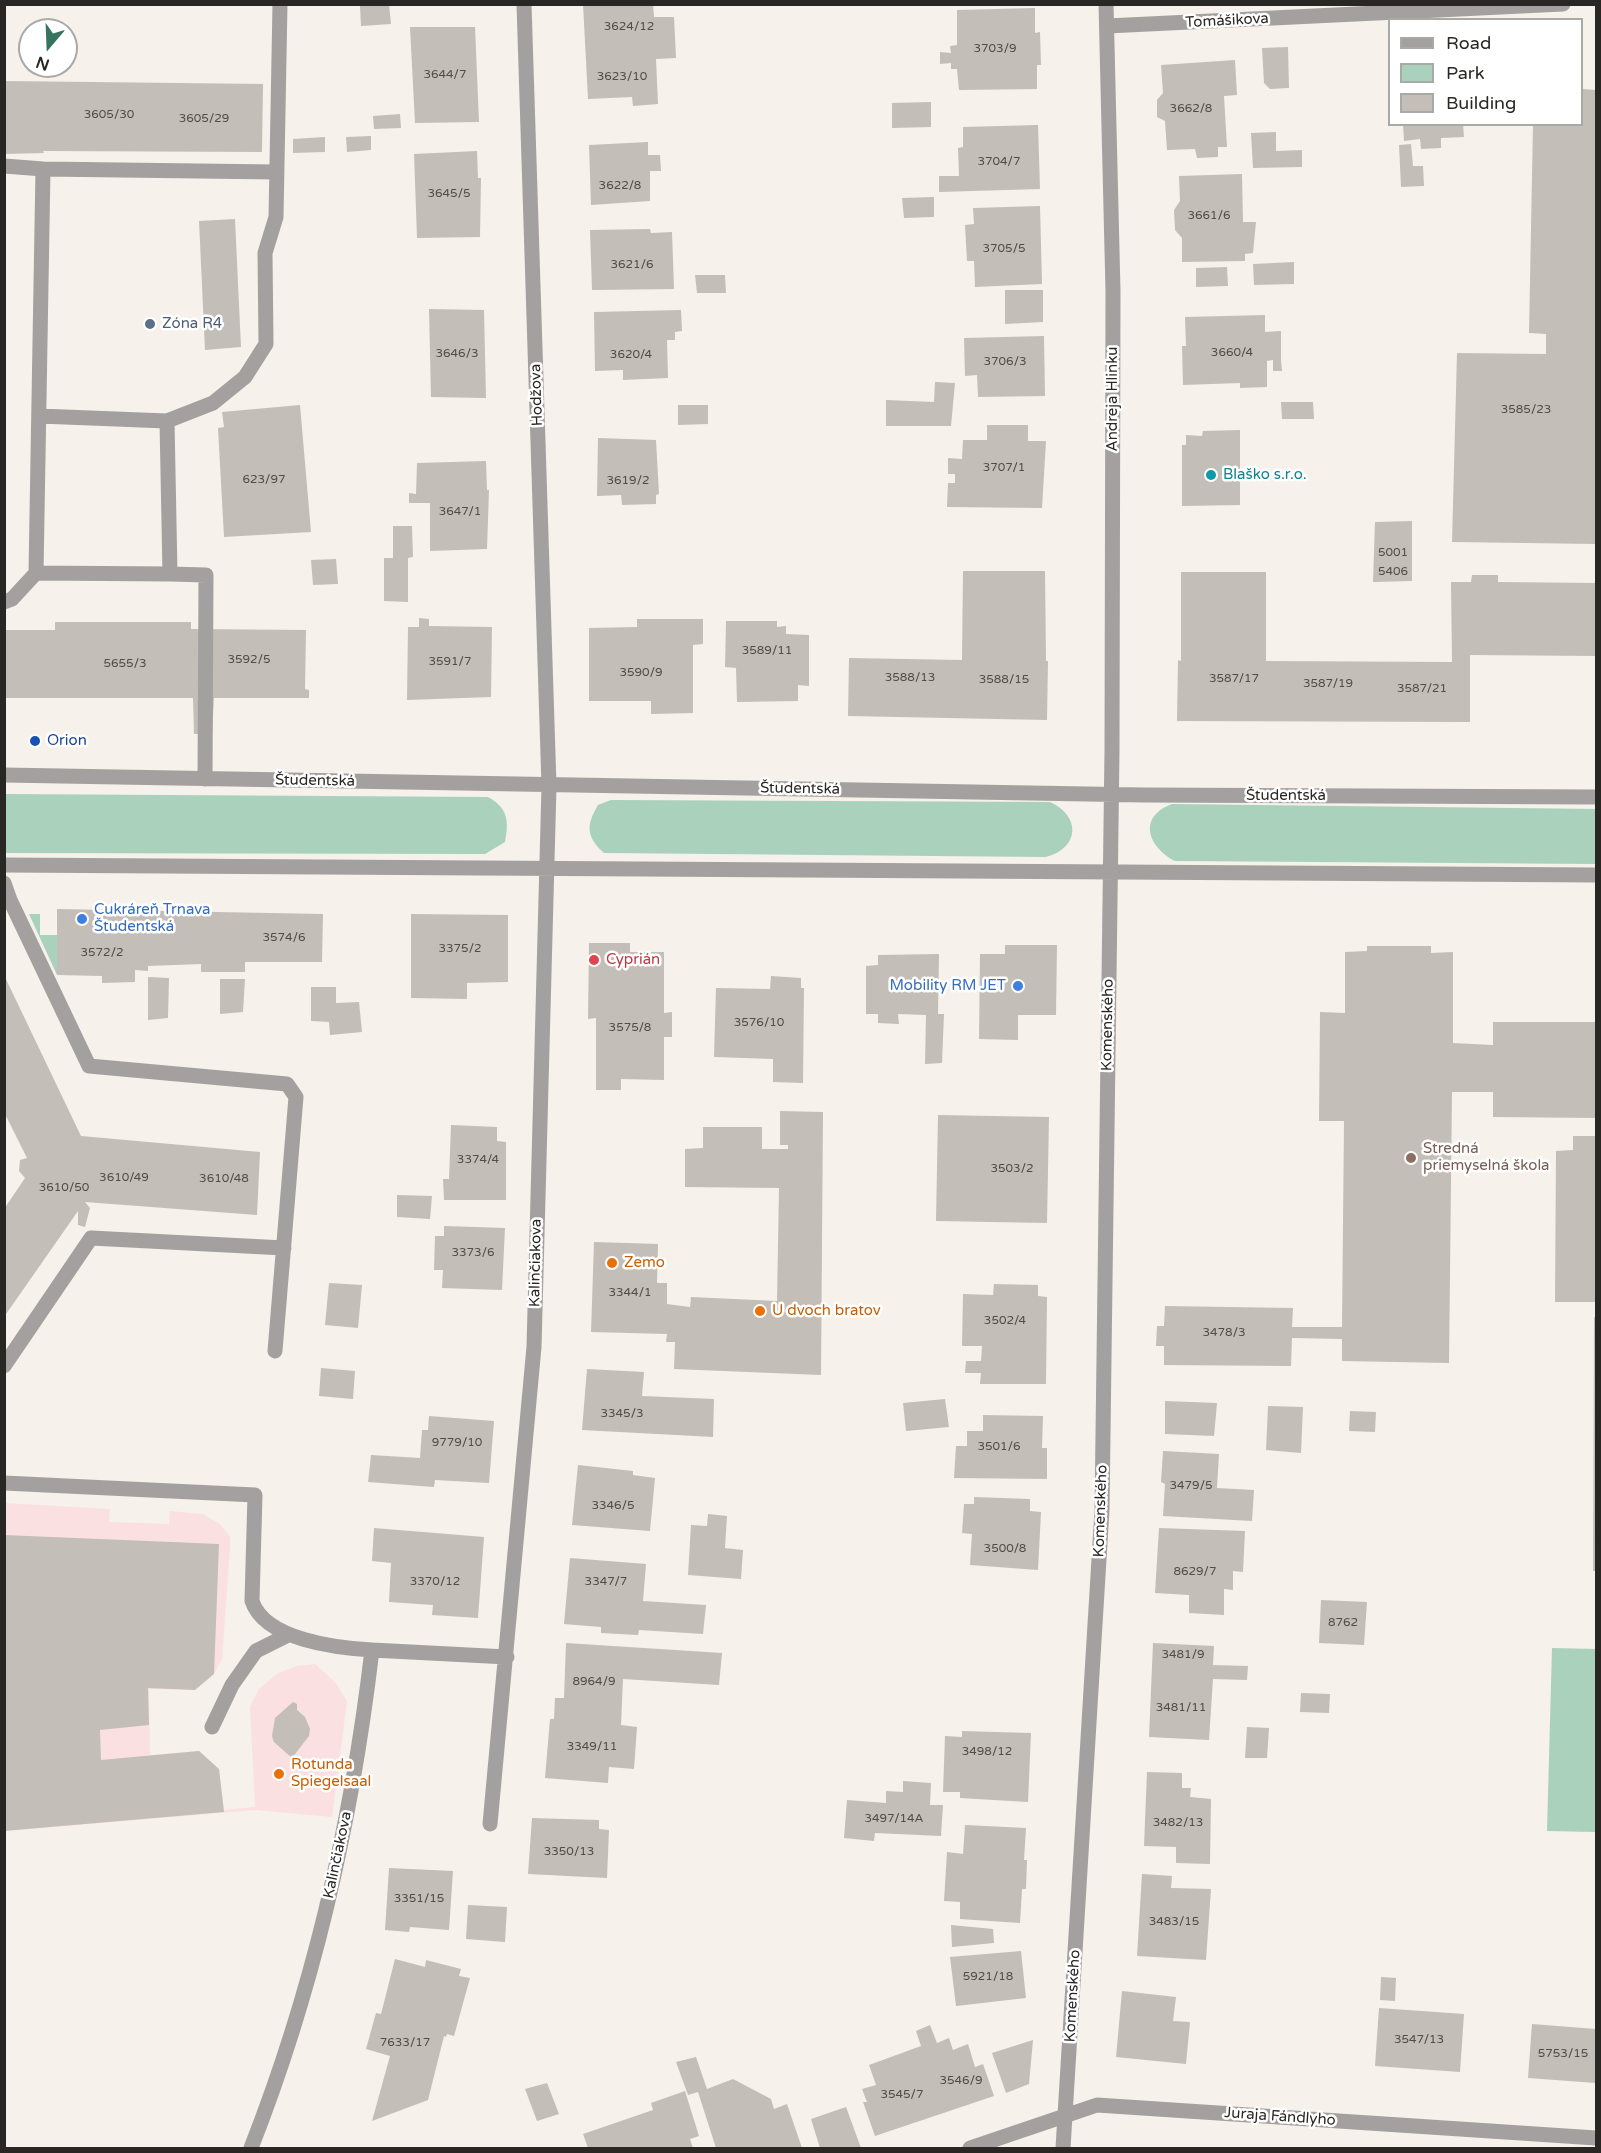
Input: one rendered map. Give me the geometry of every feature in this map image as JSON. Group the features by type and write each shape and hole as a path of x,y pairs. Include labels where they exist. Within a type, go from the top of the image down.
{"street":[{"path":"39,416 167,421 213,403 244,377 266,344 265,253 276,217 280,4"},
{"name":"Hodžova","path":"524,4 549,786 546,868"},
{"name":"Andreja Hlinku","path":"1106,4 1113,291 1111,872"},
{"name":"Tomášikova","path":"1107,26 1563,4"},
{"path":"4,166 43,169 276,172"},
{"path":"4,602 12,599 36,573 43,169"},
{"path":"167,421 170,574"},
{"path":"36,573 206,575 205,779"},
{"name":"Študentská","path":"4,775 1111,794 1596,797"},
{"path":"4,865 1596,874"},
{"name":"Kalinčiakova","path":"490,1824 534,1347 546,868"},
{"name":"Komenského","path":"1063,2148 1102,1510 1111,872"},
{"path":"4,883 89,1066 287,1084 296,1097 275,1351"},
{"path":"4,1366 91,1238 284,1248"},
{"path":"4,1483 255,1495 252,1601 256,1613 288,1635 340,1648 507,1657"},
{"path":"212,1727 232,1685 256,1651 288,1635"},
{"name":"Kalinčiakova","path":"251,2148 281,2071 322,1926 348,1815 372,1650"},
{"name":"Juraja Fándlyho","path":"970,2148 1097,2105 1596,2138"}],"shaded area":[{"path":"4,1503 110,1509 109,1522 169,1524 170,1511 203,1514 220,1524 230,1537 222,1659 214,1674 195,1690 149,1689 150,1755 199,1751 219,1769 224,1810 255,1807 250,1707 259,1689 278,1673 297,1666 315,1664 335,1682 347,1701 332,1817 256,1810 5,1831"}],"green space":[{"path":"5,794 488,797 500,806 507,821 507,828 505,842 485,854 5,853"},
{"path":"611,800 1050,802 1067,815 1072,831 1065,847 1046,857 604,853 591,836 590,825 598,805"},
{"path":"1172,804 1596,809 1596,864 1175,861 1158,848 1150,832 1150,824 1154,816"},
{"path":"29,914 40,914 40,935 57,935 57,975"},
{"path":"1552,1648 1596,1649 1596,1832 1547,1831"}],"building":[{"path":"389,4 391,24 361,26 360,6"},
{"path":"583,4 653,4 654,17 674,17 676,58 656,59 658,104 633,106 632,97 588,99"},
{"path":"1035,8 1035,33 1040,32 1041,65 1037,65 1037,89 959,90 957,69 951,69 951,63 940,64 940,52 951,53 950,46 957,45 957,10"},
{"path":"410,27 475,27 479,122 415,123"},
{"path":"1288,47 1289,88 1270,89 1264,83 1262,48"},
{"path":"1235,60 1237,95 1224,96 1227,147 1218,147 1218,157 1197,158 1195,149 1167,150 1165,121 1157,117 1157,100 1163,93 1161,65"},
{"path":"5,81 263,84 262,152 43,151 44,153 5,154"},
{"path":"1583,89 1596,90 1596,544 1452,542 1457,353 1546,354 1546,334 1529,333 1533,126 1583,126"},
{"path":"931,102 931,127 892,128 892,103"},
{"path":"400,114 401,128 374,129 373,116"},
{"path":"1038,125 1040,189 939,192 939,176 959,176 958,148 963,147 963,127"},
{"path":"1403,126 1463,126 1464,137 1441,138 1441,148 1421,149 1420,139 1404,141"},
{"path":"1276,132 1276,151 1302,150 1302,167 1253,168 1251,133"},
{"path":"371,136 371,150 347,152 346,137"},
{"path":"325,137 325,152 293,153 293,139"},
{"path":"648,142 648,155 660,155 661,171 650,171 650,201 591,205 589,145"},
{"path":"1411,144 1413,166 1423,166 1424,186 1401,187 1399,145"},
{"path":"477,151 478,178 481,178 480,237 417,238 414,154"},
{"path":"1242,174 1243,222 1256,222 1253,253 1245,254 1245,261 1182,262 1182,238 1175,230 1174,210 1180,201 1179,176"},
{"path":"934,197 934,217 904,218 902,198"},
{"path":"1040,206 1042,284 975,287 974,261 967,261 965,225 974,224 973,208"},
{"path":"235,219 241,347 205,350 199,221"},
{"path":"650,229 651,233 672,232 674,289 592,290 590,230"},
{"path":"1294,262 1294,284 1254,285 1253,264"},
{"path":"1227,267 1228,286 1196,287 1196,268"},
{"path":"695,275 725,275 726,293 697,293"},
{"path":"1005,290 1043,290 1043,322 1005,324"},
{"path":"429,309 484,310 486,398 431,397"},
{"path":"681,310 682,331 675,332 675,340 667,340 668,378 623,380 623,370 595,371 594,312"},
{"path":"1265,315 1265,332 1281,331 1282,371 1273,371 1273,360 1267,361 1267,387 1240,388 1240,383 1183,385 1182,346 1186,346 1185,317"},
{"path":"1044,336 1045,396 978,397 977,375 965,376 964,338"},
{"path":"935,382 955,383 951,426 886,426 886,400 934,402"},
{"path":"1281,402 1313,402 1314,419 1282,419"},
{"path":"300,405 311,532 224,537 218,428 224,427 222,412"},
{"path":"678,405 708,405 708,424 678,425"},
{"path":"987,425 1028,425 1028,441 1046,441 1042,508 947,507 948,483 955,483 955,474 948,474 948,458 962,459 963,440 987,440"},
{"name":"Blaško s.r.o.","path":"1240,430 1240,505 1182,506 1182,445 1186,445 1186,435 1202,436 1203,431"},
{"path":"598,438 656,440 659,494 656,495 656,504 622,505 621,495 597,496"},
{"path":"486,461 487,490 489,490 487,549 430,551 430,503 409,503 409,493 416,494 417,463"},
{"path":"1412,521 1412,581 1373,582 1375,522"},
{"path":"393,526 412,526 413,557 408,558 408,602 384,601 384,558 393,558"},
{"path":"336,559 338,584 313,585 311,560"},
{"path":"963,571 1045,571 1047,720 848,716 849,658 962,660"},
{"path":"1181,572 1266,572 1266,661 1452,662 1451,582 1471,582 1472,575 1498,575 1498,582 1596,583 1596,656 1470,655 1470,722 1177,721 1178,660 1181,661"},
{"path":"419,618 429,619 429,626 492,627 491,697 407,700 408,627 419,627"},
{"path":"637,619 703,619 703,644 693,645 693,713 651,714 651,701 589,701 589,628 637,627"},
{"path":"726,621 777,621 777,627 786,626 786,634 809,635 809,686 798,685 798,701 737,702 736,668 725,667"},
{"path":"55,622 191,622 191,629 306,630 305,689 309,690 309,698 214,698 212,734 194,734 193,698 4,698 4,630 55,630"},
{"path":"57,909 323,914 322,962 245,962 245,972 201,972 201,964 148,966 148,971 135,970 135,982 102,983 102,976 57,975"},
{"path":"411,914 508,915 508,982 467,983 467,999 411,998"},
{"path":"589,943 630,943 630,952 664,952 664,1013 672,1012 672,1037 664,1037 664,1080 621,1079 621,1090 596,1090 596,1018 588,1019"},
{"path":"1005,945 1057,945 1056,1015 1018,1015 1018,1040 979,1039 980,954 1005,954"},
{"path":"1367,946 1431,946 1431,953 1453,952 1453,1043 1493,1045 1493,1022 1596,1022 1596,1118 1493,1117 1493,1092 1452,1092 1449,1363 1342,1361 1342,1339 1292,1338 1291,1366 1164,1365 1164,1346 1156,1346 1157,1326 1164,1326 1165,1306 1293,1308 1292,1327 1342,1327 1344,1121 1319,1121 1320,1012 1345,1013 1345,952 1367,951"},
{"path":"939,954 938,1014 944,1014 942,1063 925,1064 926,1015 898,1014 899,1024 878,1023 878,1014 866,1014 866,966 878,965 878,955"},
{"path":"4,975 81,1136 260,1152 257,1215 85,1202 90,1208 85,1227 78,1225 78,1211 4,1317 4,1209 25,1178 19,1171 20,1160 27,1158 4,1112"},
{"path":"771,976 801,978 801,988 804,988 803,1083 773,1082 773,1059 714,1057 716,988 770,989"},
{"path":"148,977 169,978 168,1018 148,1020"},
{"path":"220,979 245,979 243,1012 220,1014"},
{"path":"311,987 336,987 336,1003 359,1002 362,1032 330,1035 329,1022 311,1021"},
{"path":"780,1111 823,1112 821,1375 674,1369 675,1342 666,1342 667,1334 591,1332 594,1242 658,1244 657,1283 667,1283 667,1304 690,1307 691,1297 777,1301 779,1188 685,1187 685,1149 703,1148 703,1127 762,1127 762,1149 788,1149 788,1145 780,1145"},
{"path":"938,1115 1049,1117 1047,1223 936,1221"},
{"path":"451,1125 497,1127 497,1141 506,1142 506,1200 444,1200 443,1179 449,1179"},
{"path":"1573,1136 1596,1136 1596,1302 1555,1302 1556,1151 1573,1150"},
{"path":"397,1195 432,1196 430,1219 397,1217"},
{"path":"444,1226 505,1228 502,1290 442,1288 443,1270 434,1270 435,1236 444,1236"},
{"path":"329,1283 362,1285 358,1328 325,1325"},
{"path":"994,1284 1038,1285 1038,1296 1047,1297 1046,1384 980,1384 981,1373 965,1373 966,1361 981,1361 982,1346 962,1346 963,1294 993,1295"},
{"path":"1594,1317 1596,1317 1596,1571 1593,1571"},
{"path":"321,1368 355,1371 353,1399 319,1396"},
{"path":"587,1369 644,1372 642,1396 714,1399 713,1437 582,1430"},
{"path":"945,1399 949,1427 906,1431 903,1403"},
{"path":"1165,1401 1217,1403 1214,1436 1165,1434"},
{"path":"1268,1406 1303,1407 1301,1453 1266,1450"},
{"path":"1350,1411 1376,1412 1375,1432 1349,1431"},
{"path":"983,1415 1043,1416 1042,1448 1047,1448 1047,1479 954,1478 956,1446 967,1446 967,1431 983,1431"},
{"path":"429,1416 494,1421 489,1483 435,1480 434,1487 368,1482 371,1455 420,1458 422,1430 428,1430"},
{"path":"1163,1451 1219,1454 1217,1488 1254,1490 1252,1521 1163,1516 1165,1484 1161,1482"},
{"path":"578,1465 633,1471 633,1475 655,1478 650,1531 572,1525"},
{"path":"974,1497 1030,1499 1030,1511 1041,1512 1038,1570 970,1565 972,1534 962,1533 964,1504 974,1504"},
{"path":"708,1514 727,1516 725,1548 743,1550 741,1579 688,1575 691,1525 707,1526"},
{"path":"374,1528 484,1537 478,1618 432,1615 433,1605 389,1602 391,1563 372,1561"},
{"path":"1159,1528 1245,1531 1243,1572 1233,1571 1233,1590 1224,1589 1224,1615 1189,1613 1189,1595 1155,1593"},
{"path":"4,1535 219,1544 214,1674 195,1690 148,1688 149,1725 100,1730 101,1760 199,1751 219,1769 224,1812 4,1831"},
{"path":"570,1558 646,1564 643,1601 706,1605 703,1634 639,1630 638,1635 601,1633 601,1627 564,1624"},
{"path":"1321,1600 1367,1602 1364,1645 1319,1643"},
{"path":"566,1643 722,1653 719,1685 623,1679 621,1725 637,1727 634,1769 609,1767 608,1783 545,1778 550,1719 554,1719 555,1698 564,1698"},
{"path":"1153,1643 1214,1646 1213,1665 1248,1666 1247,1680 1213,1679 1209,1740 1149,1737"},
{"path":"1301,1693 1330,1694 1329,1713 1300,1712"},
{"path":"293,1702 297,1704 297,1710 305,1717 310,1729 309,1736 292,1758 274,1742 272,1736 275,1718"},
{"path":"1247,1727 1269,1728 1267,1758 1245,1758"},
{"path":"962,1731 1031,1733 1028,1802 960,1798 960,1792 943,1792 945,1736 962,1737"},
{"path":"1147,1772 1182,1773 1182,1788 1191,1788 1190,1797 1211,1799 1210,1864 1176,1863 1176,1847 1144,1846"},
{"path":"903,1781 931,1783 930,1805 943,1805 941,1836 875,1833 874,1841 844,1838 847,1800 886,1803 886,1791 903,1792"},
{"path":"532,1818 599,1820 599,1829 609,1830 607,1878 528,1874"},
{"path":"965,1825 1026,1828 1024,1860 1027,1860 1026,1889 1022,1889 1020,1923 960,1919 960,1902 944,1901 947,1852 963,1854"},
{"path":"389,1868 453,1871 449,1930 410,1927 409,1932 385,1930"},
{"path":"1142,1874 1172,1876 1171,1888 1211,1889 1206,1960 1137,1956"},
{"path":"468,1905 507,1907 505,1942 466,1939"},
{"path":"951,1925 993,1929 994,1943 952,1947"},
{"path":"1021,1951 1026,1998 956,2006 950,1957"},
{"path":"395,1959 425,1967 426,1960 461,1969 459,1976 470,1978 454,2036 447,2034 446,2037 444,2036 428,2100 372,2121 390,2056 366,2049 376,2013 381,2014"},
{"path":"1381,1977 1396,1978 1395,2001 1380,2000"},
{"path":"1122,1991 1176,1997 1173,2021 1190,2022 1186,2064 1116,2057"},
{"path":"1379,2008 1464,2014 1460,2072 1375,2066"},
{"path":"1532,2024 1596,2029 1596,2083 1528,2078"},
{"path":"930,2025 937,2043 949,2038 953,2050 968,2044 975,2067 983,2064 994,2096 875,2136 863,2102 867,2102 862,2089 876,2085 869,2065 921,2046 916,2031"},
{"path":"1033,2040 1029,2084 1006,2093 992,2053"},
{"path":"696,2057 707,2089 733,2079 771,2099 774,2109 787,2104 802,2148 716,2148 698,2092 688,2095 676,2062"},
{"path":"547,2083 559,2114 537,2121 525,2089"},
{"path":"685,2091 699,2136 690,2139 693,2148 588,2148 583,2134 653,2110 651,2103"},
{"path":"846,2107 861,2148 820,2148 811,2119"}],"place":[{"name":"Zóna R4","path":"150,324"},
{"name":"Blaško s.r.o.","path":"1211,475"},
{"name":"Orion","path":"35,741"},
{"name":"Cukráreň Trnava Študentská","path":"82,919"},
{"name":"Cyprián","path":"594,960"},
{"name":"Mobility RM JET","path":"1018,986"},
{"name":"Stredná priemyselná škola","path":"1411,1158"},
{"name":"Zemo","path":"612,1263"},
{"name":"U dvoch bratov","path":"760,1311"},
{"name":"Rotunda Spiegelsaal","path":"279,1774"}]}
